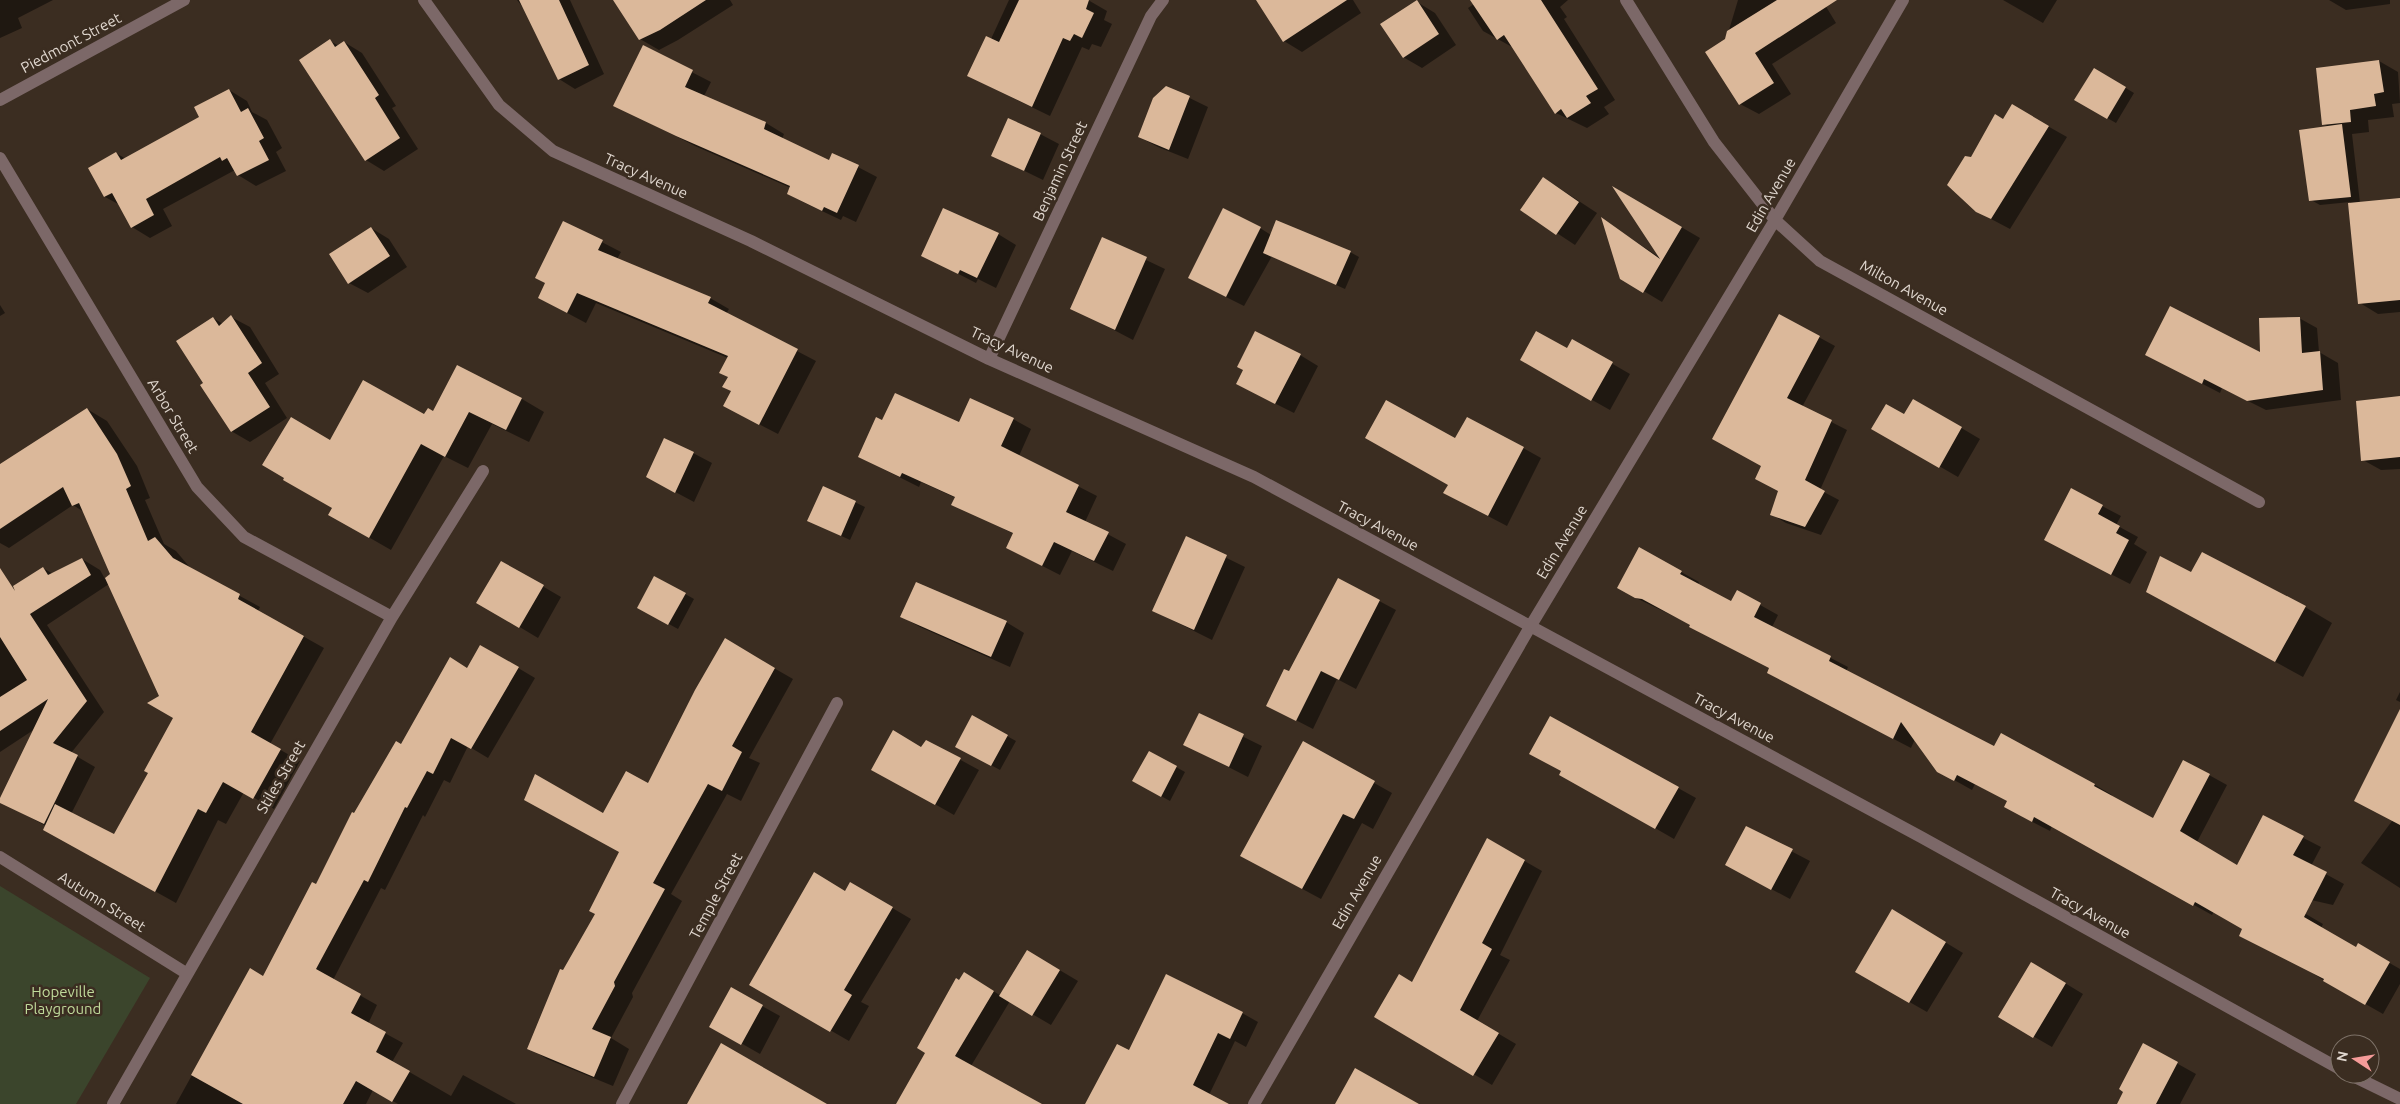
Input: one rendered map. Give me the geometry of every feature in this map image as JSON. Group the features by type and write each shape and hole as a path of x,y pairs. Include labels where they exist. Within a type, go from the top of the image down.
{"street":[{"name":"Piedmont Street","path":"0,100 184,0"},
{"name":"Tracy Avenue","path":"424,0 499,105 553,151 751,241 989,359 1254,477 1914,833 2330,1063"},
{"name":"Benjamin Street","path":"989,359 1150,16 1163,0"},
{"name":"Milton Avenue","path":"1626,0 1714,142 1775,220 1820,261 2259,502"},
{"name":"Edin Avenue","path":"1254,1104 1530,627 1775,220 1903,0"},
{"name":"Arbor Street","path":"0,158 198,487 244,537 392,617"},
{"name":"Stiles Street","path":"113,1104 186,973 392,617 483,471"},
{"name":"Temple Street","path":"622,1104 837,703"},
{"name":"Autumn Street","path":"0,857 186,973"},
{"path":"2369,1084 2400,1099"}],"green space":[{"name":"Hopeville Playground","path":"0,886 150,978 76,1104 0,1104"}],"building":[{"path":"519,0 559,0 589,65 558,80"},
{"path":"613,0 706,0 660,30 639,40"},
{"path":"1019,0 1089,0 1086,9 1094,13 1082,38 1074,34 1070,41 1063,38 1032,107 967,76 986,36 999,42"},
{"path":"1256,0 1347,0 1283,42"},
{"path":"1417,0 1439,34 1403,58 1380,24"},
{"path":"1470,0 1541,0 1598,89 1586,96 1591,103 1567,118 1561,109 1555,114 1504,35 1497,40"},
{"path":"1777,0 1837,0 1755,53 1774,83 1739,105 1705,52 1725,39 1727,31"},
{"path":"330,39 335,47 344,41 379,95 375,98 400,138 365,161 299,60"},
{"path":"643,45 693,70 685,87 766,122 764,129 829,160 832,153 859,165 837,213 824,207 822,211 787,194 790,186 613,106"},
{"path":"2379,60 2384,92 2374,94 2376,106 2350,110 2351,122 2322,125 2316,68"},
{"path":"2094,68 2126,87 2107,119 2074,100"},
{"path":"1166,86 1190,96 1169,150 1138,137 1153,98"},
{"path":"229,89 241,112 248,108 264,138 259,141 269,160 237,176 227,158 222,161 220,157 146,199 154,215 131,228 112,193 104,197 88,168 116,152 121,160 199,117 194,107"},
{"path":"2012,104 2049,126 1991,219 1976,212 1947,185 1965,156 1971,157 1995,114 2003,119"},
{"path":"1008,118 1041,133 1024,171 991,156"},
{"path":"2342,124 2351,197 2309,201 2299,130"},
{"path":"1543,177 1579,202 1556,235 1520,210"},
{"path":"1612,186 1682,227 1643,293 1620,279 1601,217 1660,259"},
{"path":"2400,198 2400,300 2358,304 2348,203"},
{"path":"943,208 999,233 977,278 960,270 958,274 921,256"},
{"path":"1223,208 1261,227 1226,297 1188,278"},
{"path":"1276,220 1351,251 1336,285 1263,253"},
{"path":"563,221 603,240 598,250 711,297 708,303 798,349 759,425 723,406 731,391 722,387 728,377 719,373 728,356 577,293 567,313 538,298 545,283 535,278"},
{"path":"371,227 390,256 348,284 329,254"},
{"path":"1102,237 1147,257 1115,330 1070,309"},
{"path":"2170,306 2260,352 2259,318 2300,317 2302,353 2320,351 2323,390 2247,401 2204,379 2202,384 2145,355"},
{"path":"1779,314 1820,336 1787,398 1832,420 1805,480 1825,491 1805,527 1770,515 1778,491 1755,479 1761,466 1712,439"},
{"path":"231,315 262,363 248,373 270,407 231,432 200,385 203,383 176,341 213,317 219,326"},
{"path":"1255,331 1301,354 1275,404 1236,384 1243,370 1237,367"},
{"path":"1536,331 1567,348 1572,339 1613,362 1591,401 1520,360"},
{"path":"457,365 522,398 506,430 469,412 445,457 421,444 369,538 328,515 332,508 283,480 284,478 262,465 291,417 330,440 363,380 424,414 428,408 433,411"},
{"path":"895,393 959,422 970,398 1014,418 1001,446 1079,485 1066,512 1109,532 1094,561 1054,542 1042,566 1006,548 1013,533 951,505 955,497 902,473 900,477 858,457 876,417 882,420"},
{"path":"2400,396 2400,457 2361,461 2356,401"},
{"path":"1913,399 1962,427 1939,468 1871,429 1886,404 1904,414"},
{"path":"1386,400 1455,438 1467,417 1524,447 1488,516 1443,493 1448,485 1365,438"},
{"path":"87,408 117,454 131,486 126,489 148,541 155,537 173,558 240,594 238,599 304,636 251,732 281,749 253,799 223,782 206,813 198,809 155,892 43,830 55,804 114,834 148,773 144,771 173,718 147,703 159,696 105,578 110,574 79,503 72,506 63,487 0,529 0,464"},
{"path":"664,438 694,452 675,493 646,477"},
{"path":"823,486 856,501 841,536 807,521"},
{"path":"2071,488 2103,505 2098,514 2120,526 2116,533 2129,540 2111,575 2044,540"},
{"path":"1186,536 1227,555 1194,630 1152,611"},
{"path":"1639,547 1682,571 1680,574 1731,601 1737,590 1761,603 1754,617 1831,656 1829,661 1994,746 2001,733 2153,818 2183,760 2210,774 2180,831 2237,865 2263,815 2304,836 2293,855 2327,872 2304,917 2356,947 2358,943 2390,962 2365,1005 2323,981 2324,979 2239,936 2242,929 2195,902 2193,906 2034,817 2032,822 2004,807 2007,801 1957,775 1954,781 1937,772 1901,722 1893,739 1767,673 1769,668 1689,627 1690,625 1642,599 1635,598 1617,588"},
{"path":"2202,552 2306,606 2275,662 2146,592 2160,556 2191,572"},
{"path":"82,558 91,575 30,614 87,701 53,743 78,755 44,824 0,803 0,798 48,699 0,731 0,697 27,680 0,637 0,568 15,591 13,586 43,567 48,575"},
{"path":"501,561 544,585 519,628 476,603"},
{"path":"654,576 686,593 668,625 637,608"},
{"path":"1338,578 1380,600 1339,680 1321,671 1296,721 1266,706 1284,669 1289,671"},
{"path":"916,582 1007,621 991,657 900,617"},
{"path":"725,638 775,668 732,746 742,752 722,791 708,784 653,883 665,889 614,982 615,986 592,1029 611,1037 594,1077 527,1049 560,969 563,970 595,914 589,911 619,852 524,800 535,774 603,813 626,771 648,783 695,690"},
{"path":"480,645 519,667 471,749 451,738 433,774 427,771 407,808 405,807 368,882 364,880 316,969 361,994 351,1013 386,1032 376,1052 410,1071 392,1102 356,1081 343,1104 243,1104 191,1075 250,968 263,976 312,882 316,884 352,812 354,813 396,741 401,744 450,657 467,668"},
{"path":"2400,709 2400,825 2354,801"},
{"path":"1199,713 1244,734 1229,767 1183,745"},
{"path":"972,715 1008,735 991,766 955,747"},
{"path":"1550,716 1679,787 1655,829 1559,775 1561,771 1529,754"},
{"path":"893,730 921,747 926,740 961,758 935,805 871,770"},
{"path":"1303,741 1375,781 1354,819 1343,814 1302,889 1240,856"},
{"path":"1149,751 1177,766 1161,797 1132,781"},
{"path":"1746,826 1793,849 1771,890 1725,865"},
{"path":"1487,838 1525,860 1482,943 1492,949 1460,1010 1499,1033 1473,1076 1374,1017 1399,974 1412,982"},
{"path":"814,872 845,891 850,882 893,907 844,990 852,995 830,1032 749,985"},
{"path":"1892,909 1946,942 1909,1003 1855,972"},
{"path":"1027,950 1060,970 1032,1016 999,996"},
{"path":"2031,962 2066,983 2033,1038 1998,1017"},
{"path":"964,972 994,991 955,1056 1042,1104 896,1104 925,1053 917,1048 956,978 959,980"},
{"path":"1166,974 1243,1012 1230,1039 1218,1033 1193,1085 1229,1104 1085,1104 1117,1044 1129,1050"},
{"path":"731,987 763,1005 741,1045 709,1027"},
{"path":"721,1043 766,1069 827,1104 687,1104"},
{"path":"2143,1043 2178,1062 2156,1104 2117,1104 2123,1092 2119,1089"},
{"path":"1355,1068 1419,1104 1335,1104"}]}
